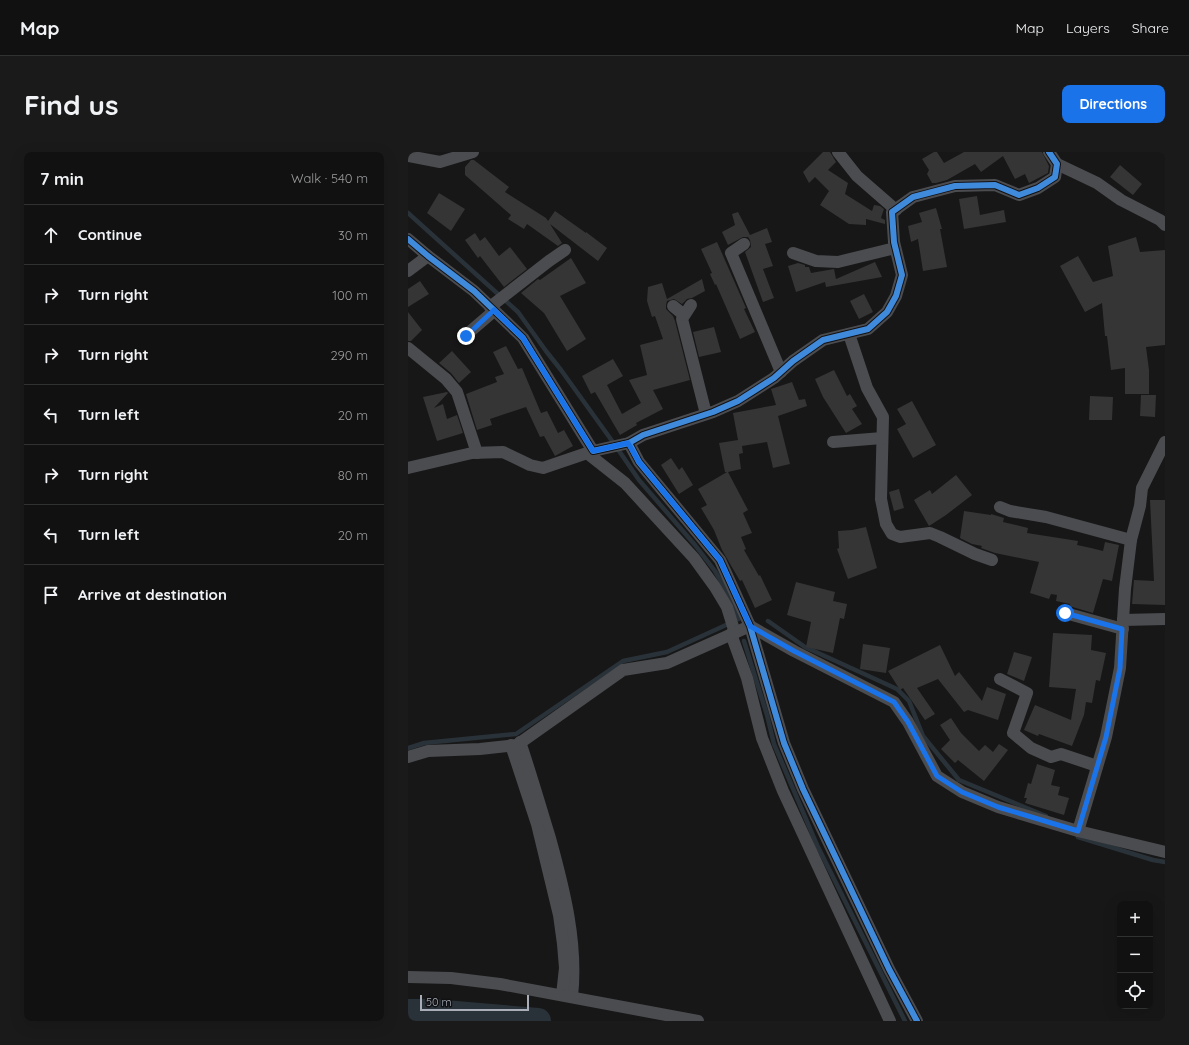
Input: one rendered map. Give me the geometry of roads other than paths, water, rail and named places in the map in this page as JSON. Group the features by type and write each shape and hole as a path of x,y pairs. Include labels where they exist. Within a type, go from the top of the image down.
{"street":[{"path":"408,156 440,162 473,152"},
{"path":"838,152 857,176 896,210"},
{"path":"1049,152 1057,164 1097,183 1121,200 1160,220 1165,226"},
{"path":"408,468 477,452 503,452 530,465 543,468 593,451 627,443 643,435 706,414 738,401 774,378 793,361 823,340 868,329 887,312 896,296 902,275 895,248 892,212 913,197 955,186 994,185 1019,195 1038,188 1055,177 1057,164"},
{"path":"408,239 493,307 523,338 593,451 626,483 694,558 715,587 727,607 762,738 783,791 890,1021"},
{"path":"744,244 731,252 781,372"},
{"path":"793,253 816,261 838,262 895,248"},
{"path":"466,336 510,291 565,250"},
{"path":"408,271 428,256"},
{"path":"673,306 688,310 682,319 706,414"},
{"path":"849,334 867,388 883,417 881,499 886,524 892,534 900,537 930,533 975,554 992,560"},
{"path":"408,348 446,379 457,392 477,452"},
{"path":"833,442 882,438"},
{"path":"1078,831 1106,737 1120,668 1125,589 1131,540 1140,506 1142,488 1165,442"},
{"path":"627,443 639,462 720,560 750,626 784,742 803,789 889,969 917,1021"},
{"path":"1000,507 1010,511 1046,517 1131,540"},
{"path":"1065,613 1123,624 1165,620"},
{"path":"408,757 428,751 480,749 516,744 623,670 667,663 750,626"},
{"path":"750,626 794,651 894,702 908,722 937,776 962,792 998,807 1078,831 1165,852"},
{"path":"1000,678 1027,693 1013,733 1031,748 1051,757 1061,754 1097,766"},
{"path":"516,744 559,915 567,996"},
{"path":"408,977 451,978 500,984 698,1021"}],"waterway":[{"path":"408,213 518,312 639,480 695,545 715,571 733,602 738,619"},
{"path":"768,621 805,647 897,689 909,701 923,736 959,780 1046,816"},
{"path":"408,748 424,743 516,734 623,661 667,652 726,625"},
{"path":"744,641 767,715 774,744 817,845 905,1021"},
{"path":"1078,837 1153,860 1165,862"},
{"path":"408,1012 432,1012 538,1021"}]}
